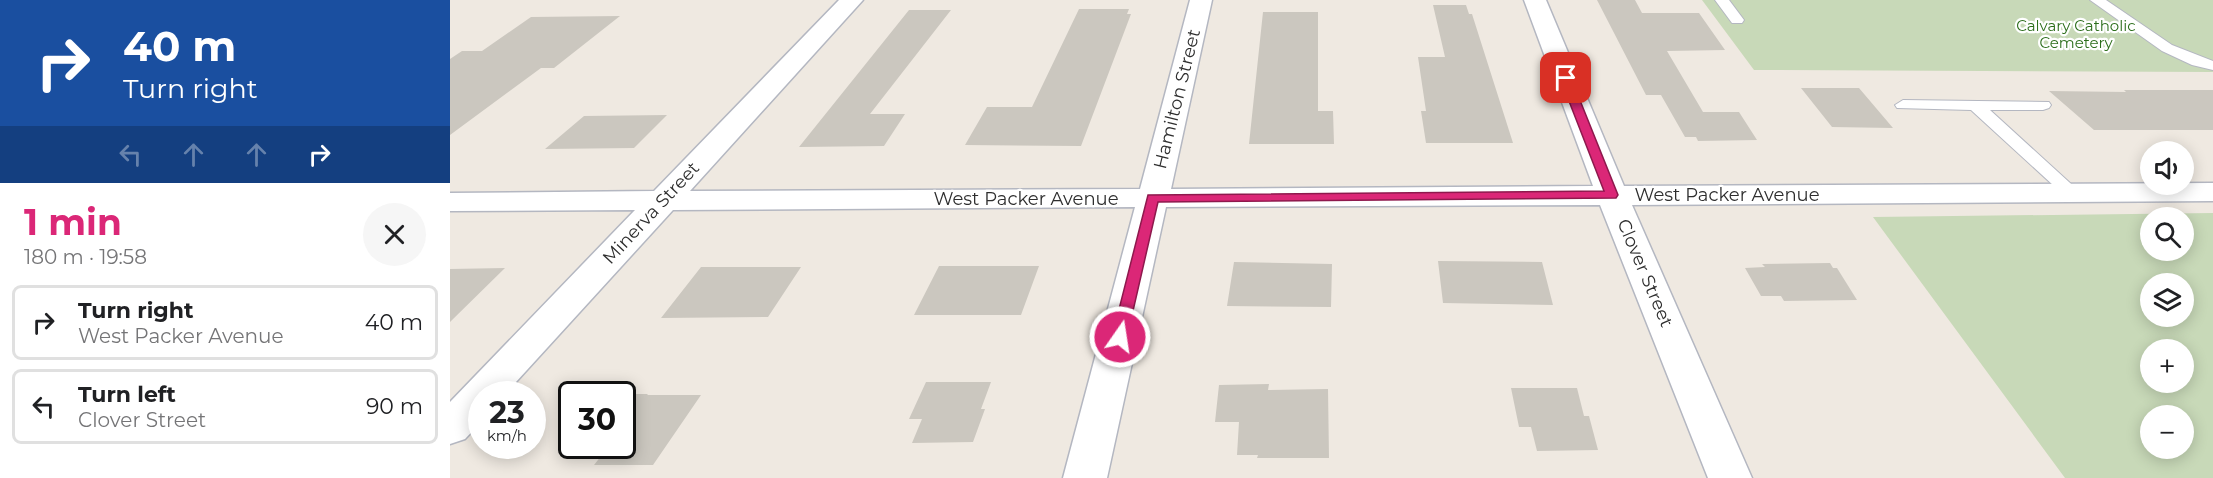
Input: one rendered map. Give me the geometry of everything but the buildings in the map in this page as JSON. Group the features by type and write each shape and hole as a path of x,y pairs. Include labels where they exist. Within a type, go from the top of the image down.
{"street":[{"name":"Minerva Street","path":"450,428 852,0"},
{"name":"Hamilton Street","path":"1085,478 1201,0"},
{"name":"Clover Street","path":"1535,0 1612,195 1730,478"},
{"name":"West Packer Avenue","path":"450,202 2213,192"}],"lane":[{"path":"1722,0 1737,20"},
{"path":"2097,0 2180,55 2213,66"},
{"path":"1903,105 2043,105"},
{"path":"1975,105 2072,193"}],"green space":[{"name":"Calvary Catholic Cemetery","path":"1702,0 2213,0 2213,72 1754,70"},
{"path":"2194,213 2213,213 2213,478 2065,478 1873,217 2140,214 2140,261 2194,261"}],"route":[{"path":"1120,337 1152,198 1612,195 1566,78"}]}
